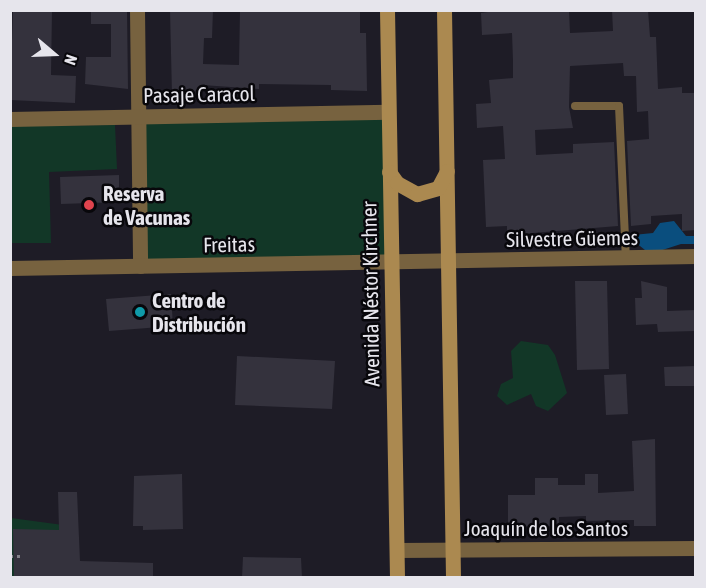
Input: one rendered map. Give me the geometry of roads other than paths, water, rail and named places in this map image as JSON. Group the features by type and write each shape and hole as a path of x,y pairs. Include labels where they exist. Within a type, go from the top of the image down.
{"main road":[{"name":"Avenida Néstor Kirchner","path":"387,10 397,578"},
{"path":"444,10 453,578"},
{"path":"389,172 407,190 427,193 443,181 448,169"}],"street":[{"path":"137,10 140,266"},
{"name":"Pasaje Caracol","path":"10,119 388,112"},
{"name":"Silvestre Güemes","path":"449,261 696,256"},
{"name":"Freitas","path":"10,268 449,261"},
{"name":"Joaquín de los Santos","path":"397,550 696,548"}],"lane":[{"path":"575,106 619,106 626,258"}],"water":[{"path":"674,221 686,236 695,236 695,244 681,244 650,254 635,242 633,235 653,233 660,223"}],"place":[{"name":"Reserva de Vacunas","path":"89,205"},
{"name":"Centro de Distribución","path":"140,312"}]}
